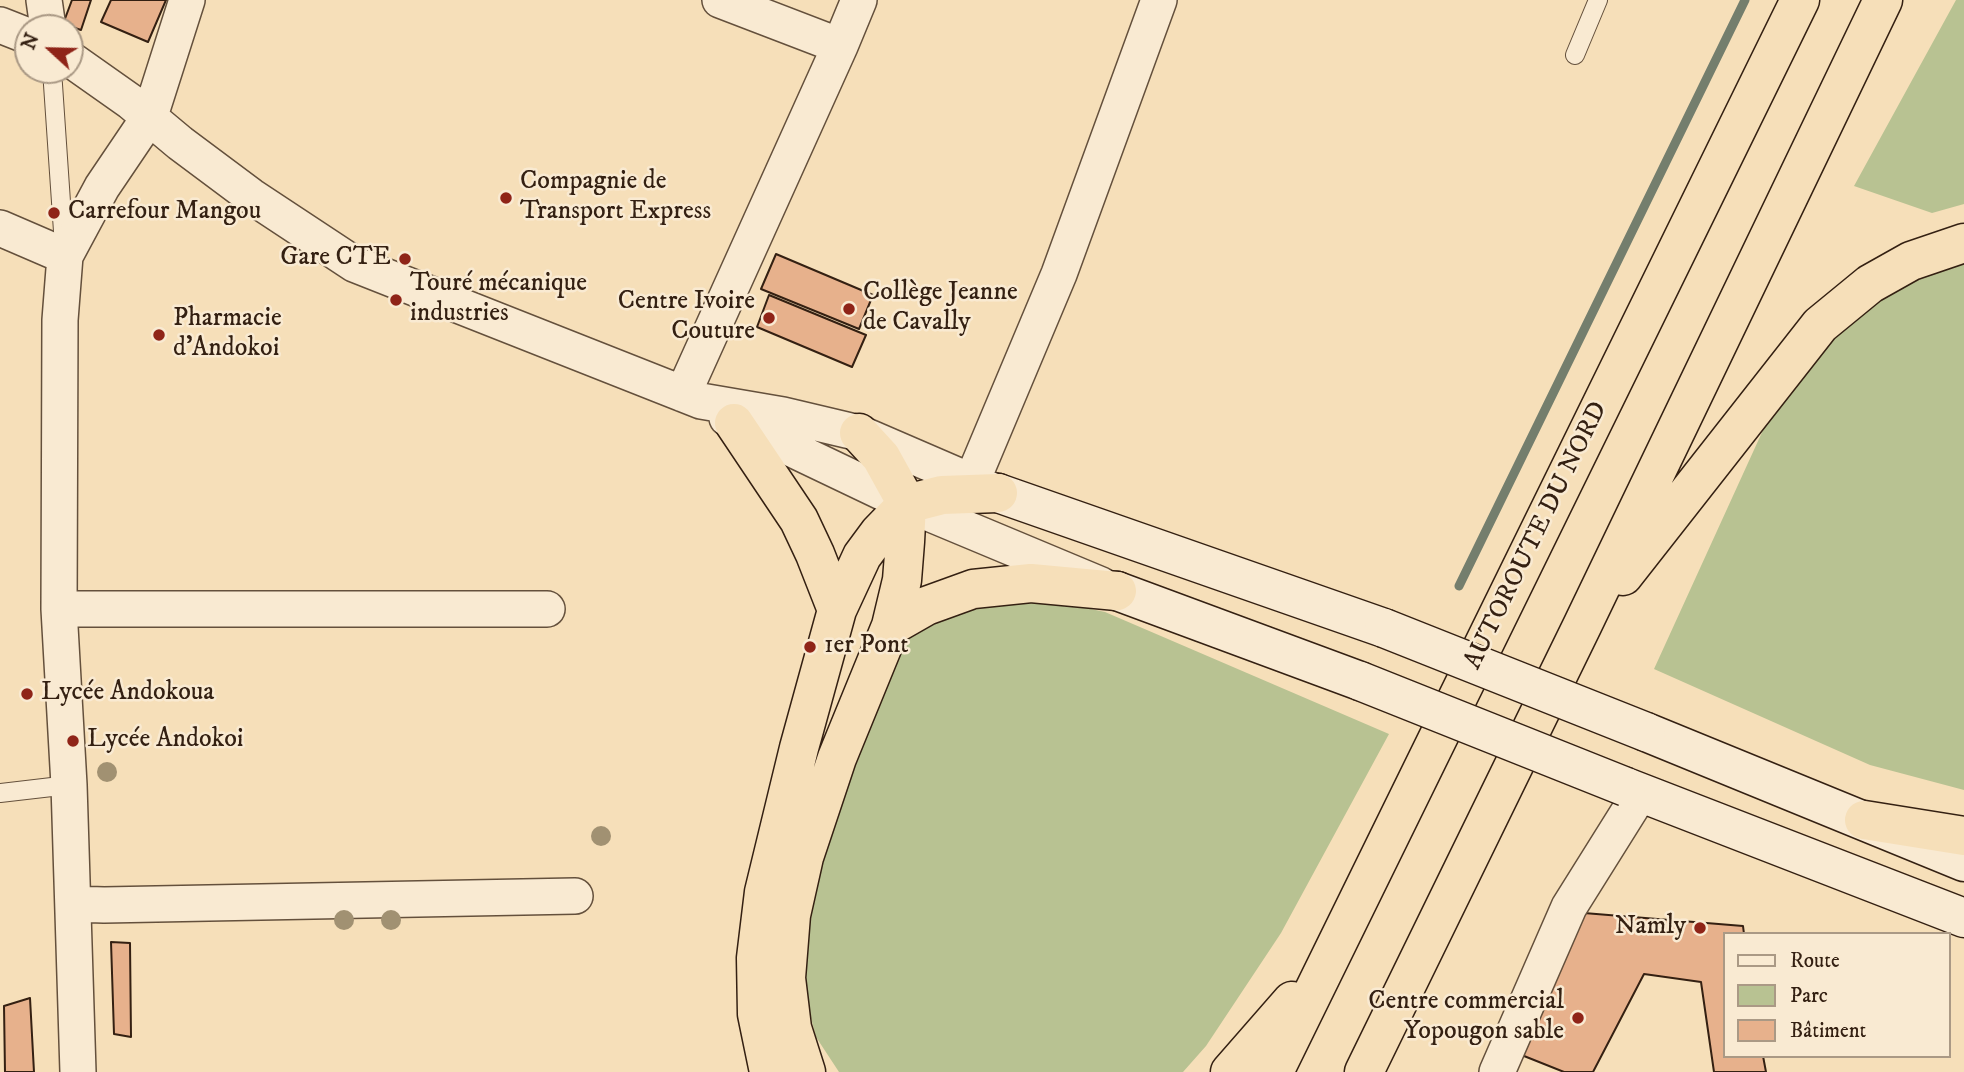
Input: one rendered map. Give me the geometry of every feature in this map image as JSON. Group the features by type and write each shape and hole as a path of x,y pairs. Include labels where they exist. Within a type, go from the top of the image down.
{"highway":[{"name":"AUTOROUTE DU NORD","path":"1274,1072 1800,0"},
{"path":"1364,1072 1582,626 1882,0"},
{"path":"1582,626 1820,325 1870,284 1911,261 1964,243"},
{"path":"734,423 799,520 837,610"},
{"path":"806,1072 792,1028 786,978 791,915 804,857 837,758 891,626 902,580 907,504 881,457 859,433"},
{"path":"769,1072 757,1014 756,958 764,892 799,748 837,610 862,556 879,533 907,504 985,487"},
{"path":"891,626 926,606 974,589 1031,583 1117,591"},
{"path":"1864,820 1964,836"},
{"path":"1230,1072 1326,962"}],"main road":[{"path":"985,487 1384,628 1964,862"},
{"path":"1117,591 1360,681 1964,918"}],"street":[{"path":"78,1072 74,904 59,609 60,320 65,256 102,187 150,116 187,0"},
{"path":"720,0 840,46"},
{"path":"692,397 859,0"},
{"path":"692,397 859,433 985,487 1159,0"},
{"path":"84,69 150,116 180,143 251,196 354,264 692,397 734,423 907,504 1117,591"},
{"path":"0,228 65,256"},
{"path":"59,609 547,609"},
{"path":"1497,1072 1569,906 1634,790"},
{"path":"74,904 575,896"}],"lane":[{"path":"1575,55 1598,0"},
{"path":"53,84 65,256"},
{"path":"0,793 69,786"}],"green space":[{"path":"1956,0 1964,0 1964,204 1932,213 1854,186"},
{"path":"1964,255 1964,790 1870,765 1654,669 1774,406 1833,333 1879,293"},
{"path":"1029,596 1105,612 1389,734 1281,933 1206,1046 1183,1072 839,1072 816,1037 797,965 805,890 883,681 913,632 974,605"}],"building":[{"path":"72,0 91,0 84,21 84,14 67,14"},
{"path":"111,0 166,0 148,42 101,22"},
{"path":"776,254 873,295 859,329 761,289"},
{"path":"769,295 866,335 852,367 757,327"},
{"name":"Centre commercial Yopougon sable","path":"1584,913 1743,926 1744,932 1722,932 1722,1058 1763,1058 1766,1072 1714,1072 1701,982 1644,974 1593,1072 1564,1072 1519,1054"},
{"path":"111,942 130,943 131,1037 114,1034"},
{"path":"30,998 34,1072 5,1072 4,1006"}],"waterway":[{"path":"1459,586 1745,0"}],"place":[{"name":"Compagnie de Transport Express","path":"506,198"},
{"name":"Carrefour Mangou","path":"54,213"},
{"name":"Gare CTE","path":"405,259"},
{"name":"Touré mécanique industries","path":"396,300"},
{"name":"Collège Jeanne de Cavally","path":"849,309"},
{"name":"Centre Ivoire Couture","path":"769,318"},
{"name":"Pharmacie d’Andokoi","path":"159,335"},
{"name":"1er Pont","path":"810,647"},
{"name":"Lycée Andokoua","path":"27,694"},
{"name":"Lycée Andokoi","path":"73,741"},
{"name":"Namly","path":"1700,928"},
{"name":"Centre commercial Yopougon sable","path":"1578,1018"}]}
